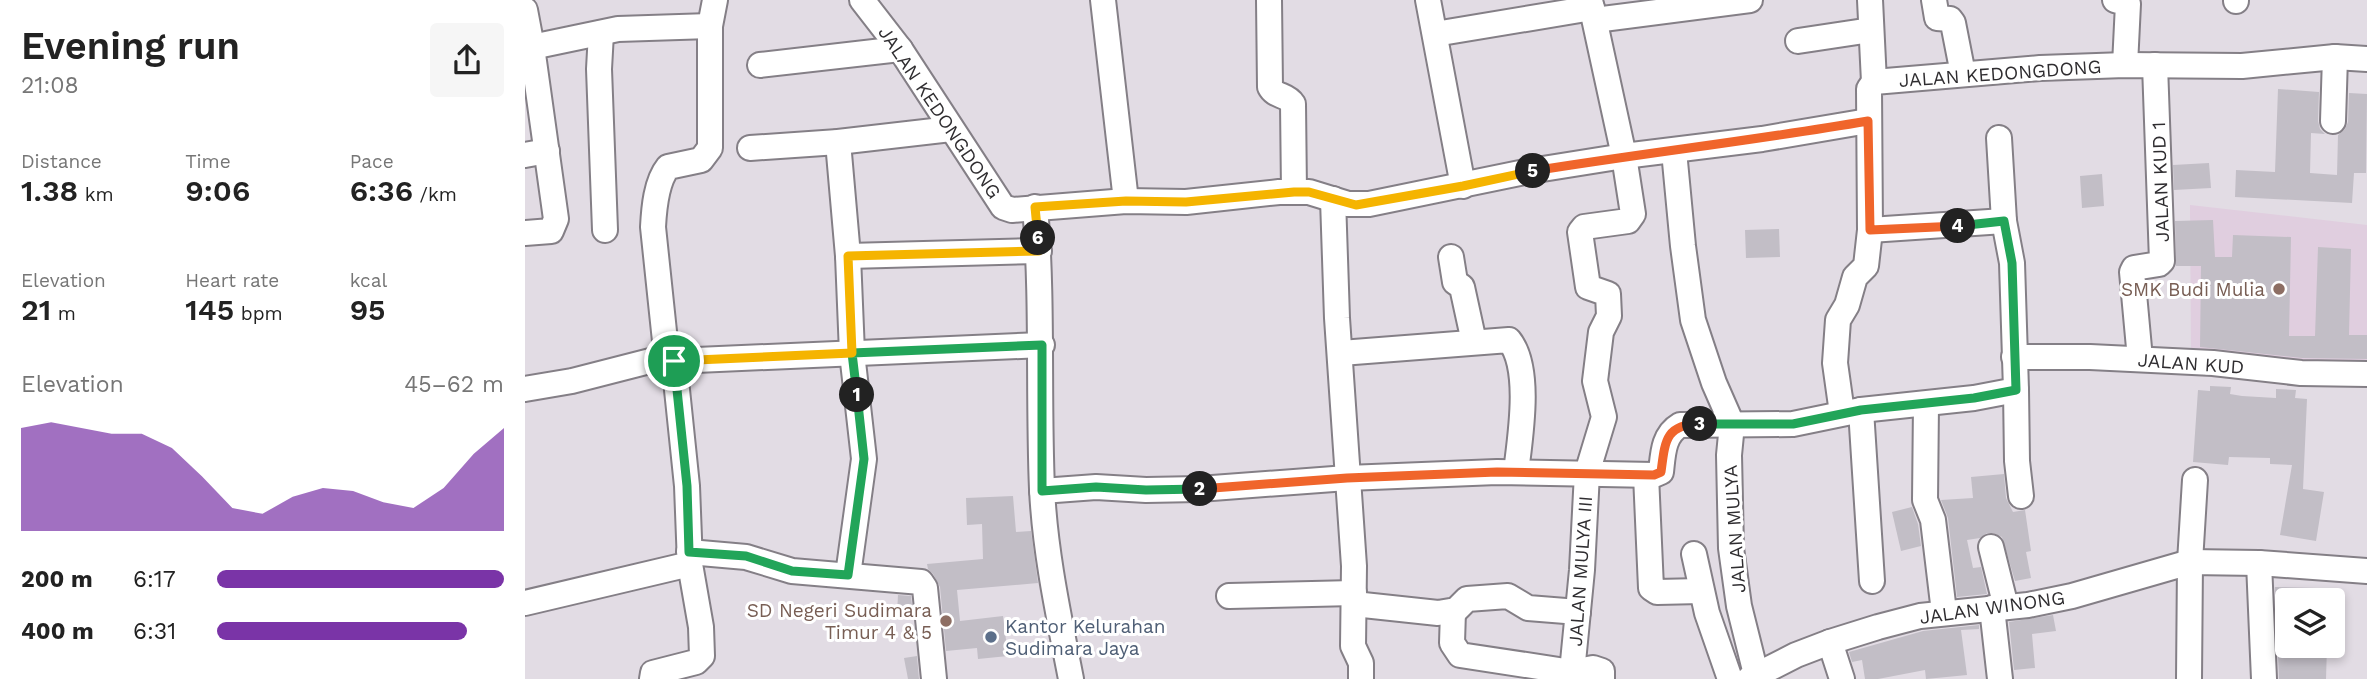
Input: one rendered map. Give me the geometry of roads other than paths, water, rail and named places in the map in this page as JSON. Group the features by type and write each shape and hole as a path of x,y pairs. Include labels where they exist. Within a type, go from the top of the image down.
{"street":[{"path":"652,679 653,673 696,662 702,656 701,627 690,558 687,486 655,253 655,208 662,177 668,167 701,160 710,149 711,26 715,0"},
{"name":"JALAN KEDONGDONG","path":"862,0 900,49 1003,207 1012,210 1126,201 1186,202 1294,192 1309,192 1356,205 1369,204 1530,171 1868,121 1869,89 1874,82 2125,65 2242,66 2335,57 2367,59"},
{"path":"1103,0 1126,201"},
{"path":"1269,0 1270,87 1274,93 1289,97 1293,104 1294,192"},
{"path":"1428,0 1463,186"},
{"path":"1435,34 1592,9 1750,0"},
{"path":"1870,0 1874,82"},
{"path":"1934,0 1937,18 1950,19 1953,23 1963,74"},
{"path":"2115,0 2128,5 2125,65"},
{"path":"1592,9 1624,156"},
{"path":"525,10 532,47 536,153 556,219 554,227 547,232 525,233"},
{"path":"532,47 638,27 711,26"},
{"path":"1798,41 1871,30"},
{"path":"601,33 599,69 605,230"},
{"path":"759,65 900,49"},
{"path":"2333,121 2335,57"},
{"name":"JALAN KUD 1","path":"2140,359 2132,272 2134,268 2159,264 2162,261 2155,65"},
{"path":"1868,121 1870,230 1866,266 1855,277 1847,305 1837,320 1835,363 1851,412 1872,581"},
{"path":"750,148 838,142 951,129"},
{"path":"1999,138 2004,221 2012,263 2017,460 2021,496"},
{"path":"838,142 848,256 852,353 864,459 848,575"},
{"path":"1674,151 1693,320 1714,383 1732,424"},
{"name":"JALAN MULYA III","path":"1602,679 1602,671 1593,668 1572,672 1587,473 1604,416 1595,381 1601,332 1609,312 1608,294 1588,287 1580,232 1584,227 1631,219 1632,205 1624,156"},
{"path":"1333,199 1354,599 1353,646 1361,663 1361,679"},
{"path":"1035,207 1042,345 1042,491 1071,679"},
{"path":"1870,230 2004,221"},
{"path":"848,256 1039,251"},
{"path":"1451,257 1455,282 1462,288 1474,342"},
{"path":"1341,353 1509,340 1520,374 1522,419 1516,472"},
{"path":"525,389 572,381 650,361 1042,345"},
{"name":"JALAN KUD","path":"2014,357 2140,359 2213,363 2301,373 2367,374"},
{"path":"1042,491 1096,487 1199,489 1347,478 1516,472 1658,474 1661,472 1664,447 1674,429 1680,425 1793,424 1851,412 1974,398 2016,390"},
{"path":"1926,404 1925,500 1933,520 1944,612"},
{"name":"JALAN MULYA","path":"1732,424 1729,455 1731,548 1753,677"},
{"path":"1646,475 1651,588 1657,592 1701,590"},
{"path":"2189,679 2190,562 2195,480"},
{"path":"1991,548 1999,607 2000,679"},
{"path":"1694,554 1715,640 1730,679"},
{"path":"525,603 690,558 746,556 792,571 923,582 934,679"},
{"name":"JALAN WINONG","path":"1753,677 1830,642 1899,621 1944,612 2028,605 2099,590 2190,562 2259,562 2367,571"},
{"path":"2259,562 2264,679"},
{"path":"1229,596 1354,599 1423,613 1453,611 1467,599 1508,596 1528,608 1578,612"},
{"path":"1453,611 1452,643 1460,655 1572,672"},
{"path":"1830,642 1842,679"}],"place":[{"name":"SMK Budi Mulia","path":"2279,289"},
{"name":"SD Negeri Sudimara Timur 4 & 5","path":"946,621"},
{"name":"Kantor Kelurahan Sudimara Jaya","path":"991,637"}]}
